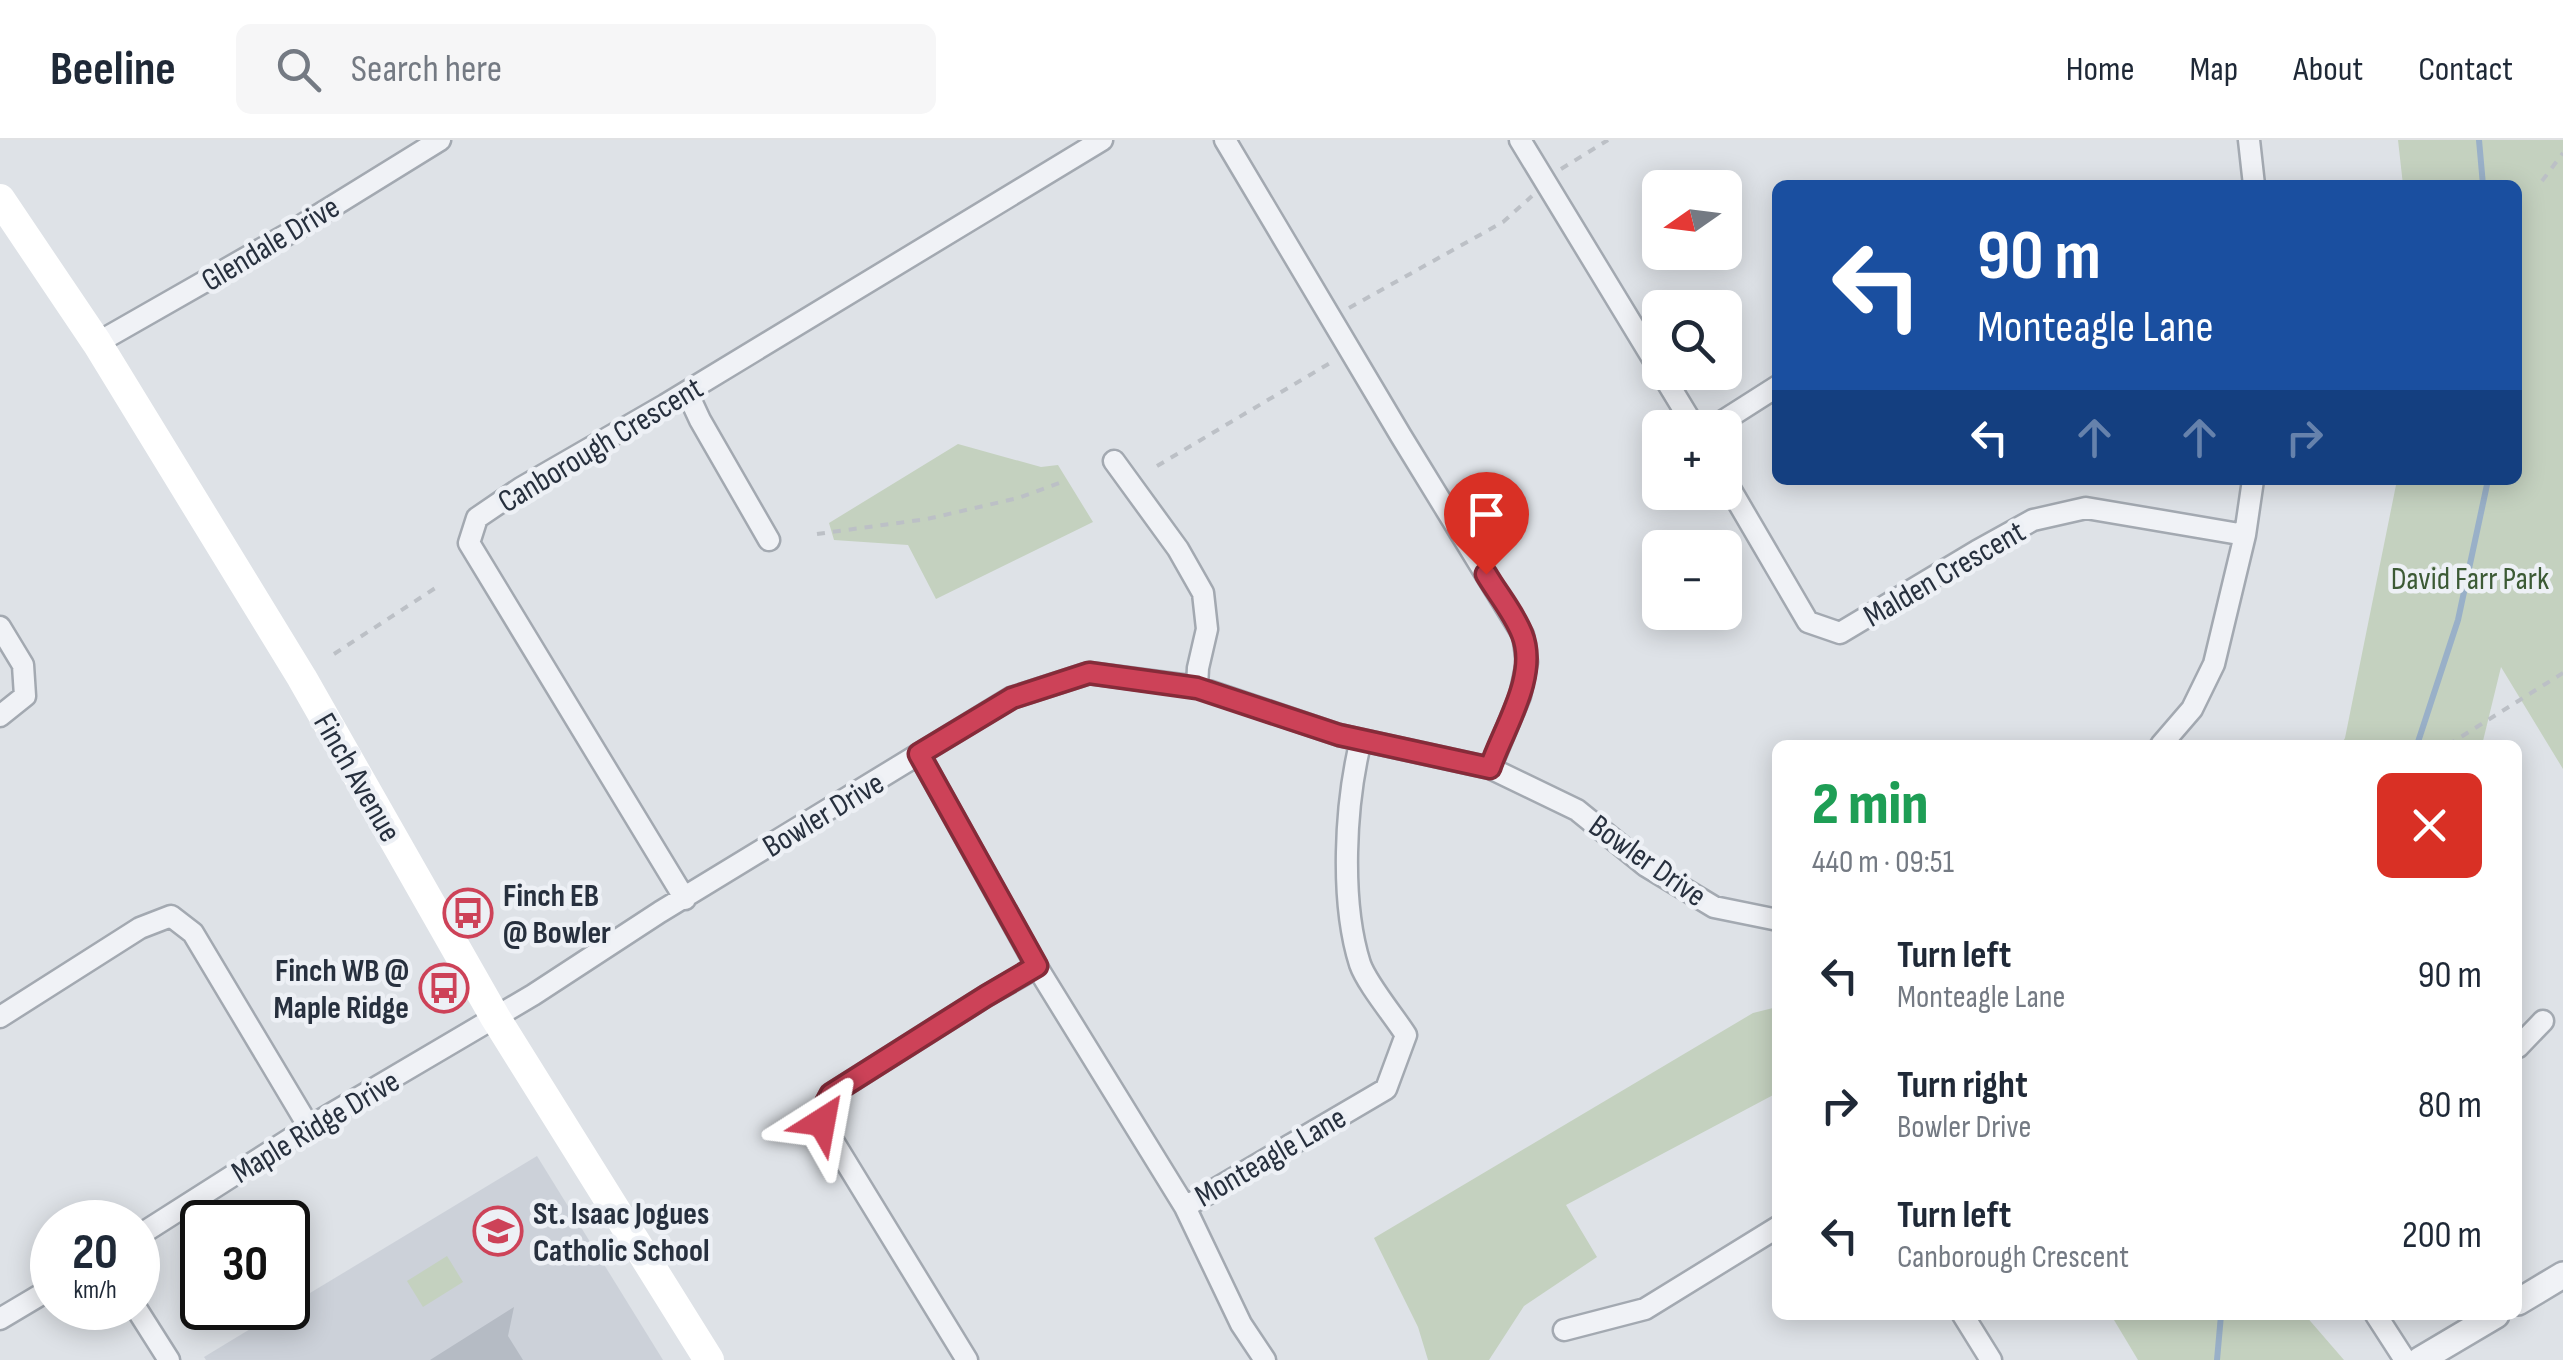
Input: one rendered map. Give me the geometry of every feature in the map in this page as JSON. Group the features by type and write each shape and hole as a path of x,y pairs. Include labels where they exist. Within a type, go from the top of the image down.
{"main road":[{"name":"Finch Avenue","path":"0,199 97,343 302,678 495,1017 709,1360"}],"street":[{"name":"Glendale Drive","path":"97,343 288,234 440,140"},
{"name":"Canborough Crescent","path":"686,898 469,543 478,518 1102,140"},
{"path":"1225,140 1523,635 1527,662 1520,696 1490,768"},
{"path":"1520,140 1684,410"},
{"path":"2249,140 2253,180"},
{"path":"1740,410 1772,390"},
{"path":"688,392 769,540"},
{"path":"1114,461 1178,550 1203,594 1207,628 1197,688"},
{"path":"2165,740 2192,709 2214,664 2245,535 2252,485"},
{"name":"Malden Crescent","path":"1742,509 1808,622 1840,634 2033,520 2086,508 2245,535"},
{"path":"0,627 23,665 25,696 0,716"},
{"name":"Bowler Drive","path":"495,1017 1012,698 1089,673 1197,688 1339,735 1490,768 1577,810 1646,866 1714,907 1772,919"},
{"name":"Monteagle Lane","path":"919,754 1037,966 1185,1206 1386,1089 1406,1036 1361,967 1347,907 1347,852 1361,740"},
{"path":"0,1017 140,928 171,916 194,934 310,1126"},
{"path":"967,1360 822,1122 824,1107 831,1094 1037,966"},
{"name":"Maple Ridge Drive","path":"160,1222 310,1126 495,1017"},
{"path":"2522,1044 2543,1021"},
{"path":"1185,1206 1241,1324 1266,1360"},
{"path":"1564,1330 1645,1309 1772,1232"},
{"path":"2522,1300 2563,1274"},
{"path":"0,1319 30,1301"},
{"path":"1966,1320 1991,1360"},
{"path":"2379,1320 2405,1360"},
{"path":"2420,1360 2488,1320"},
{"path":"150,1330 170,1360"}],"path":[{"path":"1332,318 1504,222 1564,165 1608,140"},
{"path":"2542,181 2563,154"},
{"path":"1158,466 1351,349"},
{"path":"817,534 927,519 1018,498 1059,484"},
{"path":"334,654 440,585"},
{"path":"2456,740 2563,672"}],"shaded area":[{"name":"St. Isaac Jogues Catholic School","path":"537,1156 663,1360 204,1357 249,1330 310,1330 310,1293"}],"green space":[{"name":"David Farr Park","path":"2398,140 2563,140 2563,769 2501,667 2483,740 2344,740 2396,485 2522,485 2522,180 2402,180"},
{"path":"958,444 1041,467 1058,465 1093,522 936,599 908,545 834,540 829,523"},
{"path":"1772,1008 1772,1096 1566,1205 1597,1257 1524,1306 1489,1360 1428,1360 1418,1327 1374,1238 1753,1013"},
{"path":"447,1256 463,1282 423,1307 407,1281"},
{"path":"2114,1320 2309,1320 2344,1360 2138,1360"}],"building":[{"path":"514,1307 508,1336 523,1360 430,1360"}],"waterway":[{"path":"2479,140 2483,180"},
{"path":"2419,740 2458,620 2487,485"},
{"path":"2217,1360 2221,1320"}],"place":[{"name":"Finch EB @ Bowler","path":"468,913"},
{"name":"Finch WB @ Maple Ridge","path":"444,988"},
{"name":"St. Isaac Jogues Catholic School","path":"498,1231"}],"route":[{"path":"822,1122 831,1094 1037,966 919,754 1012,698 1089,673 1197,688 1339,735 1490,768 1520,696 1527,662 1523,635 1486,574"}]}
